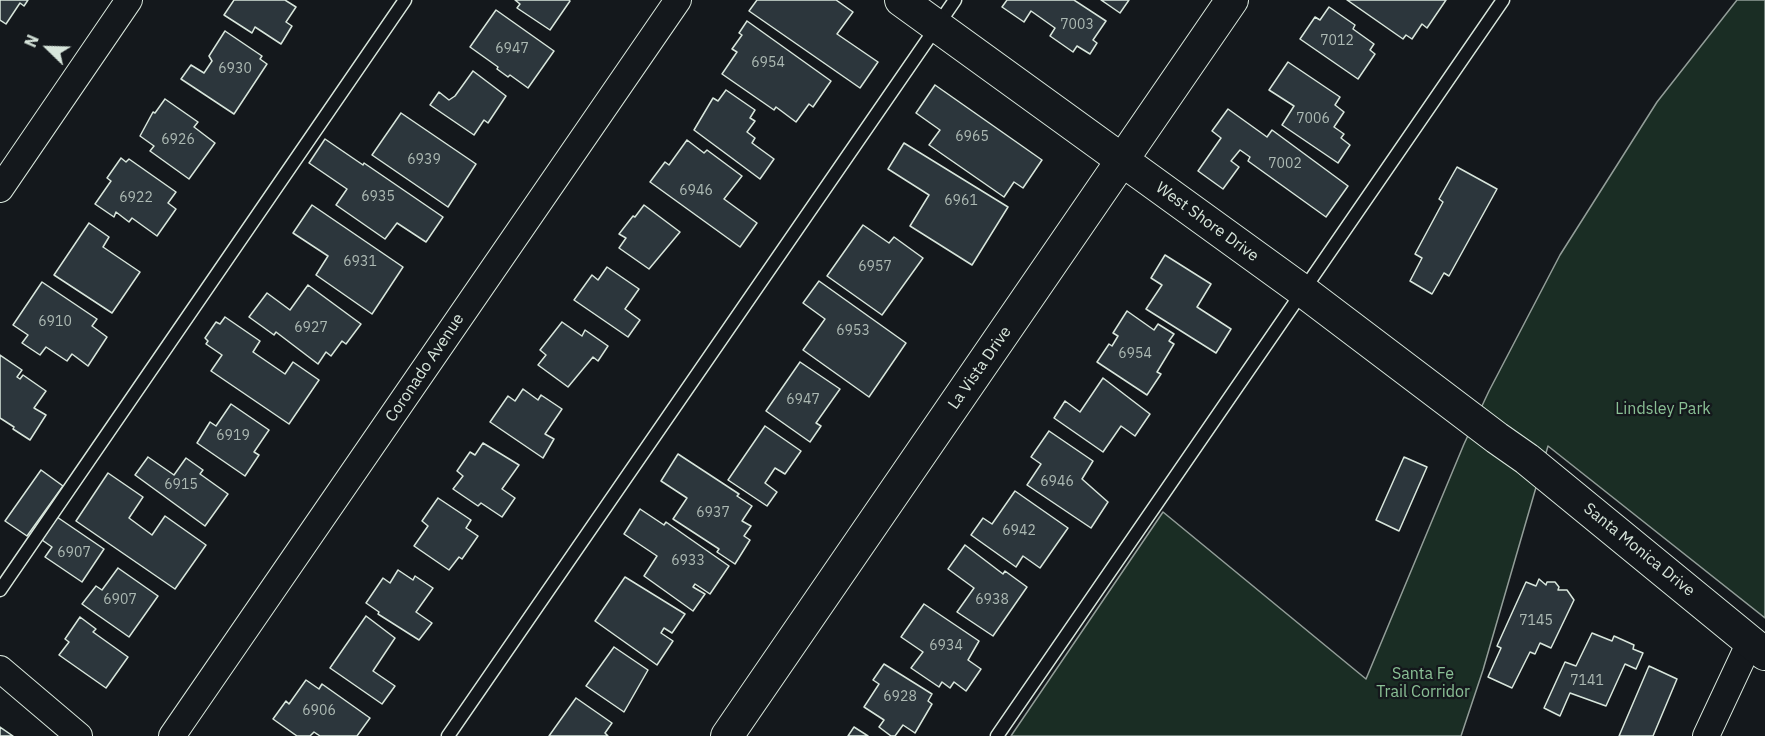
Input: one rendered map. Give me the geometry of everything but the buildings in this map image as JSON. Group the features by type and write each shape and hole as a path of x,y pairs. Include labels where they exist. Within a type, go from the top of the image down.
{"street":[{"path":"0,189 129,0"},
{"name":"Coronado Avenue","path":"172,736 678,0"},
{"name":"West Shore Drive","path":"901,0 1303,291 1511,448"},
{"name":"La Vista Drive","path":"727,736 1232,0"},
{"name":"Santa Monica Drive","path":"1511,448 1758,648"},
{"path":"1706,736 1758,648"},
{"path":"0,669 79,736"}],"lane":[{"path":"0,590 405,0"},
{"path":"448,736 955,0"},
{"path":"997,736 1503,0"}],"green space":[{"path":"1737,0 1765,0 1765,618 1548,446 1483,670 1461,736 1011,736 1163,512 1366,679 1464,444 1560,255 1657,102"}],"park label":[{"name":"Lindsley Park","path":"1663,409"},
{"name":"Santa Fe Trail Corridor","path":"1423,683"}]}
